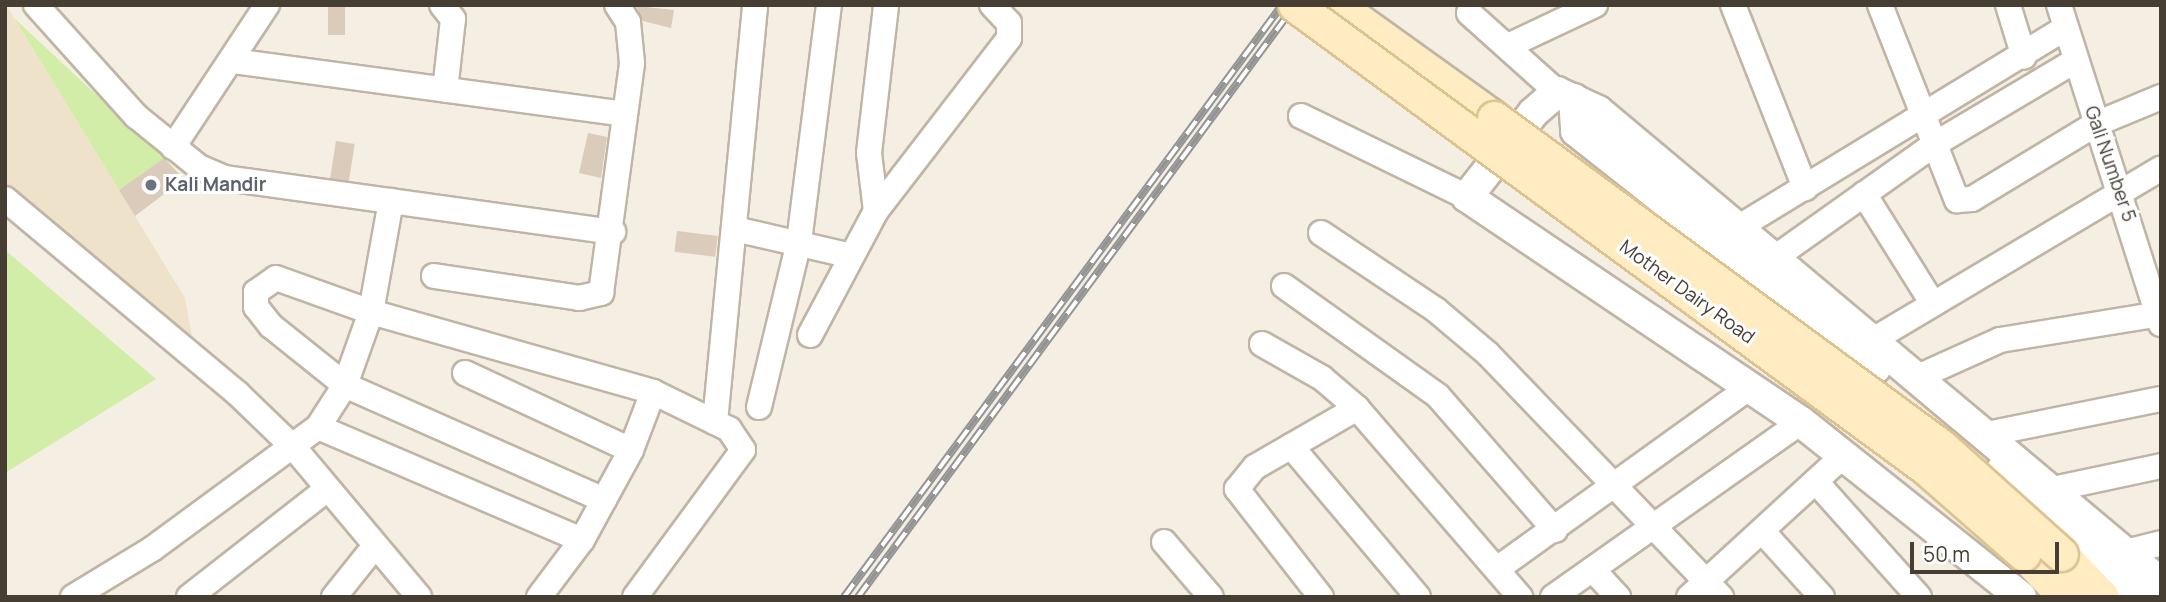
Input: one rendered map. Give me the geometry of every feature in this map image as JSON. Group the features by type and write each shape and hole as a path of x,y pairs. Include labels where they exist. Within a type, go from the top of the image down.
{"main road":[{"name":"Mother Dairy Road","path":"1295,5 1915,460 2024,554 2065,597"},
{"name":"Mother Dairy Road","path":"1337,5 1942,447 2061,554 2102,597"}],"street":[{"path":"36,5 86,67 173,147 225,178 613,232"},
{"path":"173,147 233,61 267,5"},
{"path":"442,5 453,19 445,90"},
{"path":"434,276 592,298 606,284 631,35 617,5"},
{"path":"715,422 736,229 755,5"},
{"path":"759,407 799,242 829,5"},
{"path":"876,211 869,153 886,5"},
{"path":"810,335 848,255 876,211 1009,38 1009,23 992,5"},
{"path":"1510,45 1595,5"},
{"path":"1733,5 1805,188"},
{"path":"1880,5 1925,116 1951,193 1964,202 2096,124 2161,97"},
{"path":"2008,5 2024,57"},
{"path":"1469,13 1510,45 1565,96 1598,111 1736,229 2130,551 2161,583"},
{"path":"1736,229 2024,57 2062,17"},
{"name":"Gali Number 5","path":"2062,17 2073,62 2121,189 2160,317"},
{"path":"233,61 623,114"},
{"path":"1773,259 1935,144 2073,62"},
{"path":"1466,197 1565,96"},
{"path":"1565,96 1576,131 1925,406 2141,597"},
{"path":"1301,116 1466,197 1801,422 2021,597"},
{"path":"1873,340 2121,189 2161,168"},
{"path":"1864,194 1933,304"},
{"path":"5,199 238,394 295,449 373,547 419,597"},
{"path":"73,597 295,449 318,427 345,385 371,312 391,201"},
{"path":"736,229 848,255"},
{"path":"1321,233 1436,310 1488,354 1656,527 1706,592 1763,532 1817,484 1843,456"},
{"path":"604,500 345,385 271,326 256,307 256,292 276,278 371,312 653,392 715,422 738,438 739,463 635,597"},
{"path":"1284,286 1438,396 1555,530"},
{"path":"1917,377 2000,340 2160,317"},
{"path":"1262,344 1322,377 1357,408 1520,597"},
{"path":"464,373 631,450"},
{"path":"1497,569 1616,488 1749,388"},
{"path":"539,597 582,540 631,450 653,392"},
{"path":"1987,434 2161,399"},
{"path":"1321,597 1237,489 1242,477 1357,408"},
{"path":"1553,597 1656,527 1801,422"},
{"path":"318,427 582,540"},
{"path":"1291,446 1418,597"},
{"path":"2053,489 2161,466"},
{"path":"1817,484 1919,597"},
{"path":"189,597 327,489"},
{"path":"1763,532 1822,597"},
{"path":"1164,542 1211,597"},
{"path":"2130,551 2161,543"},
{"path":"334,597 373,547"},
{"path":"1593,570 1618,597"}],"shaded area":[{"path":"6,5 185,298 196,359 5,192"}],"green space":[{"path":"14,18 164,158 119,190"},
{"path":"5,250 156,379 5,473"}],"building":[{"path":"328,5 345,5 345,35 328,35"},
{"path":"636,6 674,10 671,28 643,21"},
{"path":"588,133 607,137 601,178 579,173"},
{"path":"336,141 355,144 349,182 330,179"},
{"name":"Kali Mandir","path":"164,158 184,179 135,216 119,190"},
{"path":"677,231 718,236 715,257 674,252"}],"railway":[{"path":"844,597 1282,5"},
{"path":"858,597 1295,5"}],"place":[{"name":"Kali Mandir","path":"151,185"}]}
